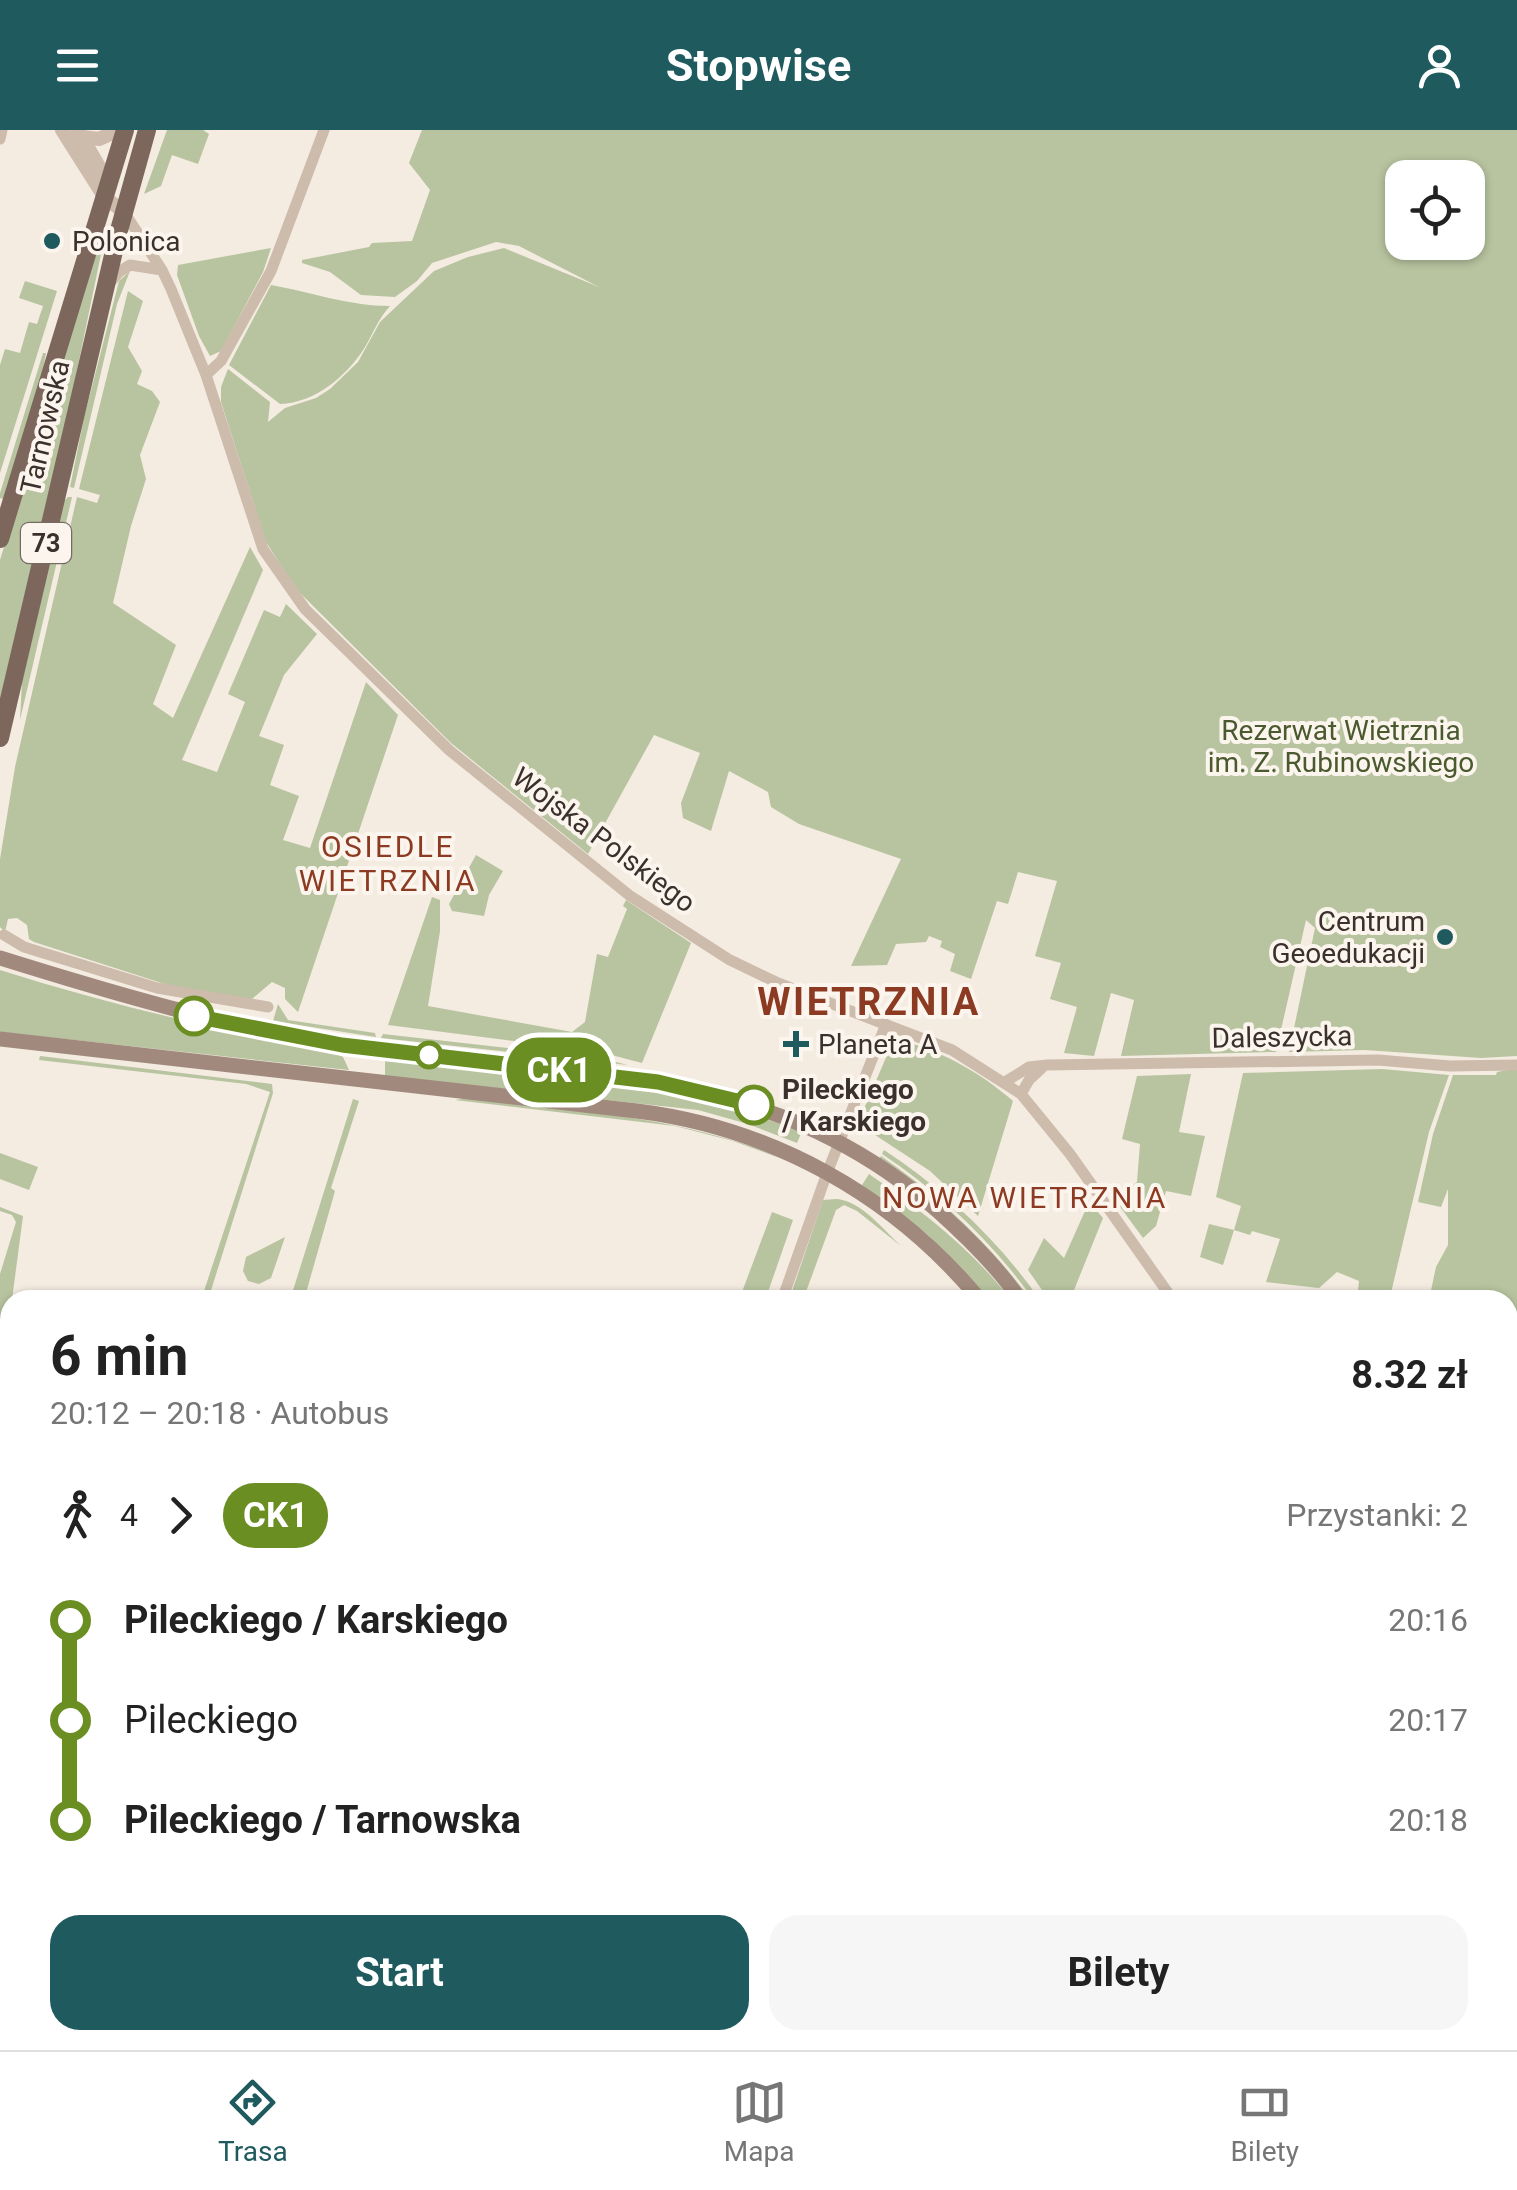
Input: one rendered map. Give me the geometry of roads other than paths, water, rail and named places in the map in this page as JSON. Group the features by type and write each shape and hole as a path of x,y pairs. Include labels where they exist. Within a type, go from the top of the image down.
{"main road":[{"name":"Tarnowska","path":"0,539 107,191 122,130"},
{"name":"Tarnowska","path":"0,738 123,211 148,130"},
{"path":"7,946 138,1001 260,1031 342,1045 690,1088 756,1106 839,1142 894,1176 944,1216 1011,1290"},
{"path":"0,1039 662,1114 743,1135 857,1189 915,1233 970,1290"}],"street":[{"path":"0,139 2,130"},
{"name":"Wojska Polskiego","path":"62,130 162,270 206,375 255,530 281,579 305,609 437,739 581,859 722,956 778,984 952,1050 1021,1094 1070,1154 1166,1290"},
{"path":"80,134 98,139 122,130"},
{"path":"206,375 221,361 271,272 324,130"},
{"name":"Wojska Polskiego","path":"80,134 107,191"},
{"path":"105,290 130,265 162,270"},
{"path":"7,946 164,990 268,1007"},
{"path":"786,1290 886,1024"},
{"name":"Daleszycka","path":"1005,1082 1029,1067 1047,1065 1378,1060 1450,1066 1517,1065"},
{"path":"1021,1094 1032,1075 1047,1065"}],"place":[{"name":"Polonica","path":"52,241"},
{"name":"Centrum Geoedukacji","path":"1445,937"},
{"name":"Planeta A","path":"796,1044"},
{"name":"Pileckiego / Karskiego","path":"754,1105"}],"district":[{"name":"OSIEDLE WIETRZNIA","path":"388,863"},
{"name":"WIETRZNIA","path":"869,1002"},
{"name":"NOWA WIETRZNIA","path":"1025,1197"}],"park label":[{"name":"Rezerwat Wietrznia im. Z. Rubinowskiego","path":"1341,746"}]}
